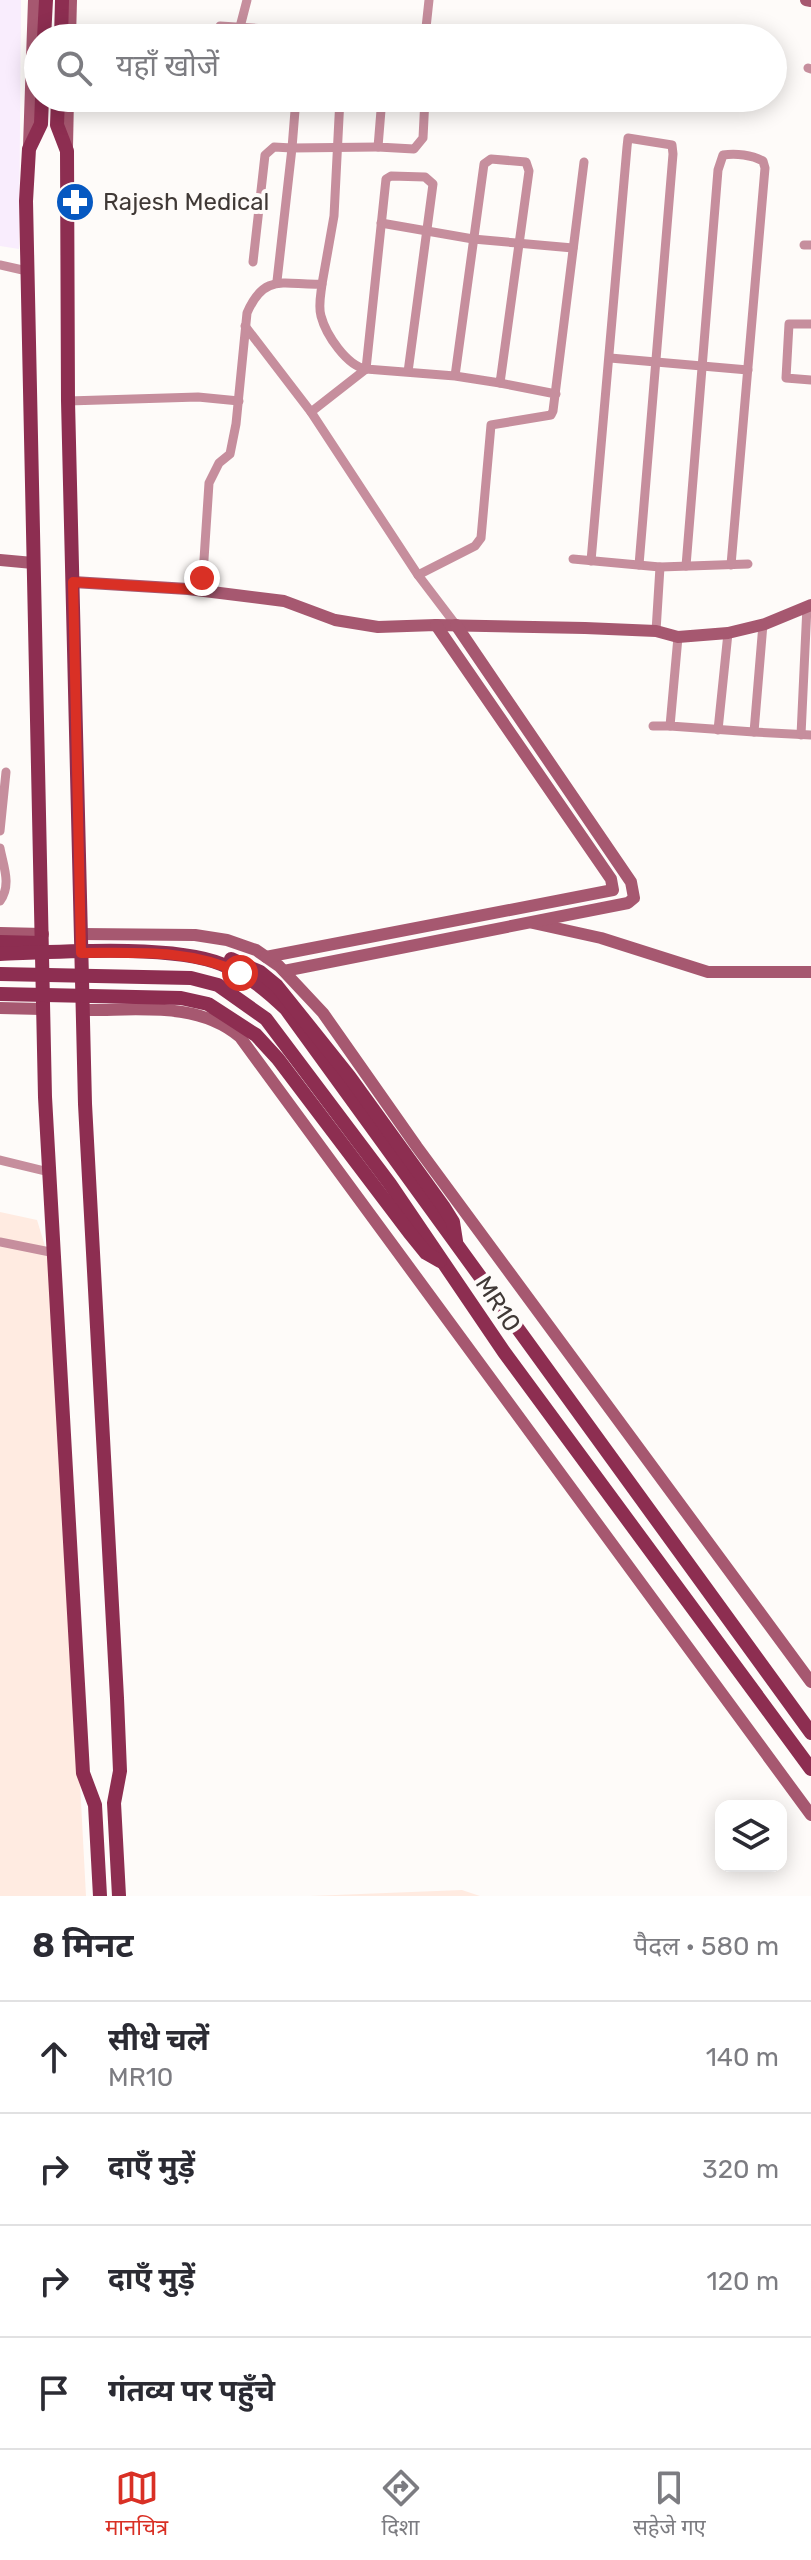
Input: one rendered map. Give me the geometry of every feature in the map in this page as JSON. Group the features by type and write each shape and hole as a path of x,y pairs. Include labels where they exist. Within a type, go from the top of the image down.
{"main road":[{"path":"45,24 46,0"},
{"path":"61,24 62,0"},
{"path":"41,112 41,124 29,149 27,271 43,934 42,1009 83,1773 95,1805 100,1896"},
{"path":"57,112 57,125 67,151 68,401 82,1010 120,1771 114,1803 119,1896"},
{"path":"0,942 182,945 210,950 260,972 302,1015 443,1206 453,1222 457,1245"},
{"name":"MR10","path":"0,954 182,954 218,962 263,987 286,1009 811,1733"},
{"name":"MR10","path":"0,974 191,978 218,985 266,1019 447,1266 504,1352 811,1769"},
{"path":"0,994 181,998 208,1004 232,1017 278,1059 426,1253 447,1266"}],"street":[{"path":"33,24 34,0"},
{"path":"70,24 71,0"},
{"path":"240,24 244,0"},
{"path":"426,24 429,0"},
{"path":"29,149 30,112"},
{"path":"67,151 68,112"},
{"path":"277,281 295,112"},
{"path":"340,112 334,216 320,310 329,332 350,362 366,369 455,376 556,394"},
{"path":"378,147 381,112"},
{"path":"253,262 265,155 274,147 339,145 414,149 420,143 423,112"},
{"path":"591,561 627,147 628,138 636,137 672,145 673,154 639,565"},
{"path":"686,566 718,170 723,155 731,154 756,157 763,161 765,168 731,565"},
{"path":"455,376 484,164 491,159 526,162 529,171 500,383"},
{"path":"418,575 475,546 481,538 491,425 551,415 584,162"},
{"path":"311,412 366,369 386,179 391,176 425,177 433,184 408,372"},
{"path":"381,223 473,239 573,248"},
{"path":"0,265 27,271"},
{"path":"202,590 209,483 219,463 230,454 239,401 245,326 254,297 277,281 322,284"},
{"path":"811,324 789,324 786,378 811,380"},
{"path":"245,326 311,412 418,575 456,625 631,882 634,898 628,903 284,971"},
{"path":"610,358 748,370"},
{"path":"68,401 198,397 239,401"},
{"path":"573,559 660,567 748,564"},
{"path":"0,560 33,563"},
{"path":"656,631 660,567"},
{"path":"73,582 202,590 284,601 335,620 378,627 456,625 656,631 678,637 728,633 763,624 809,606 806,735 653,726"},
{"path":"754,732 763,624"},
{"path":"266,957 613,890 611,879 436,625"},
{"path":"718,730 728,633"},
{"path":"670,726 678,637"},
{"path":"0,831 6,772"},
{"path":"0,848 6,868 4,895 0,901"},
{"path":"498,912 601,938 708,972 811,972"},
{"path":"0,933 43,934"},
{"path":"81,934 195,935 227,940 266,957 284,971 323,1013 400,1125 811,1682"},
{"path":"0,1008 42,1009"},
{"path":"82,1010 189,1012 216,1020 240,1037 811,1815"},
{"path":"0,1160 49,1172"},
{"path":"0,1242 55,1253"}],"shaded area":[{"path":"0,0 21,0 19,249 0,246"},
{"path":"0,1212 37,1220 53,1272 86,1896 0,1896"},
{"path":"462,1890 480,1896 310,1896"}],"place":[{"name":"Rajesh Medical","path":"75,202"}],"route":[{"path":"202,578 202,590 73,582 81,953 182,954 218,962 240,973"}]}
